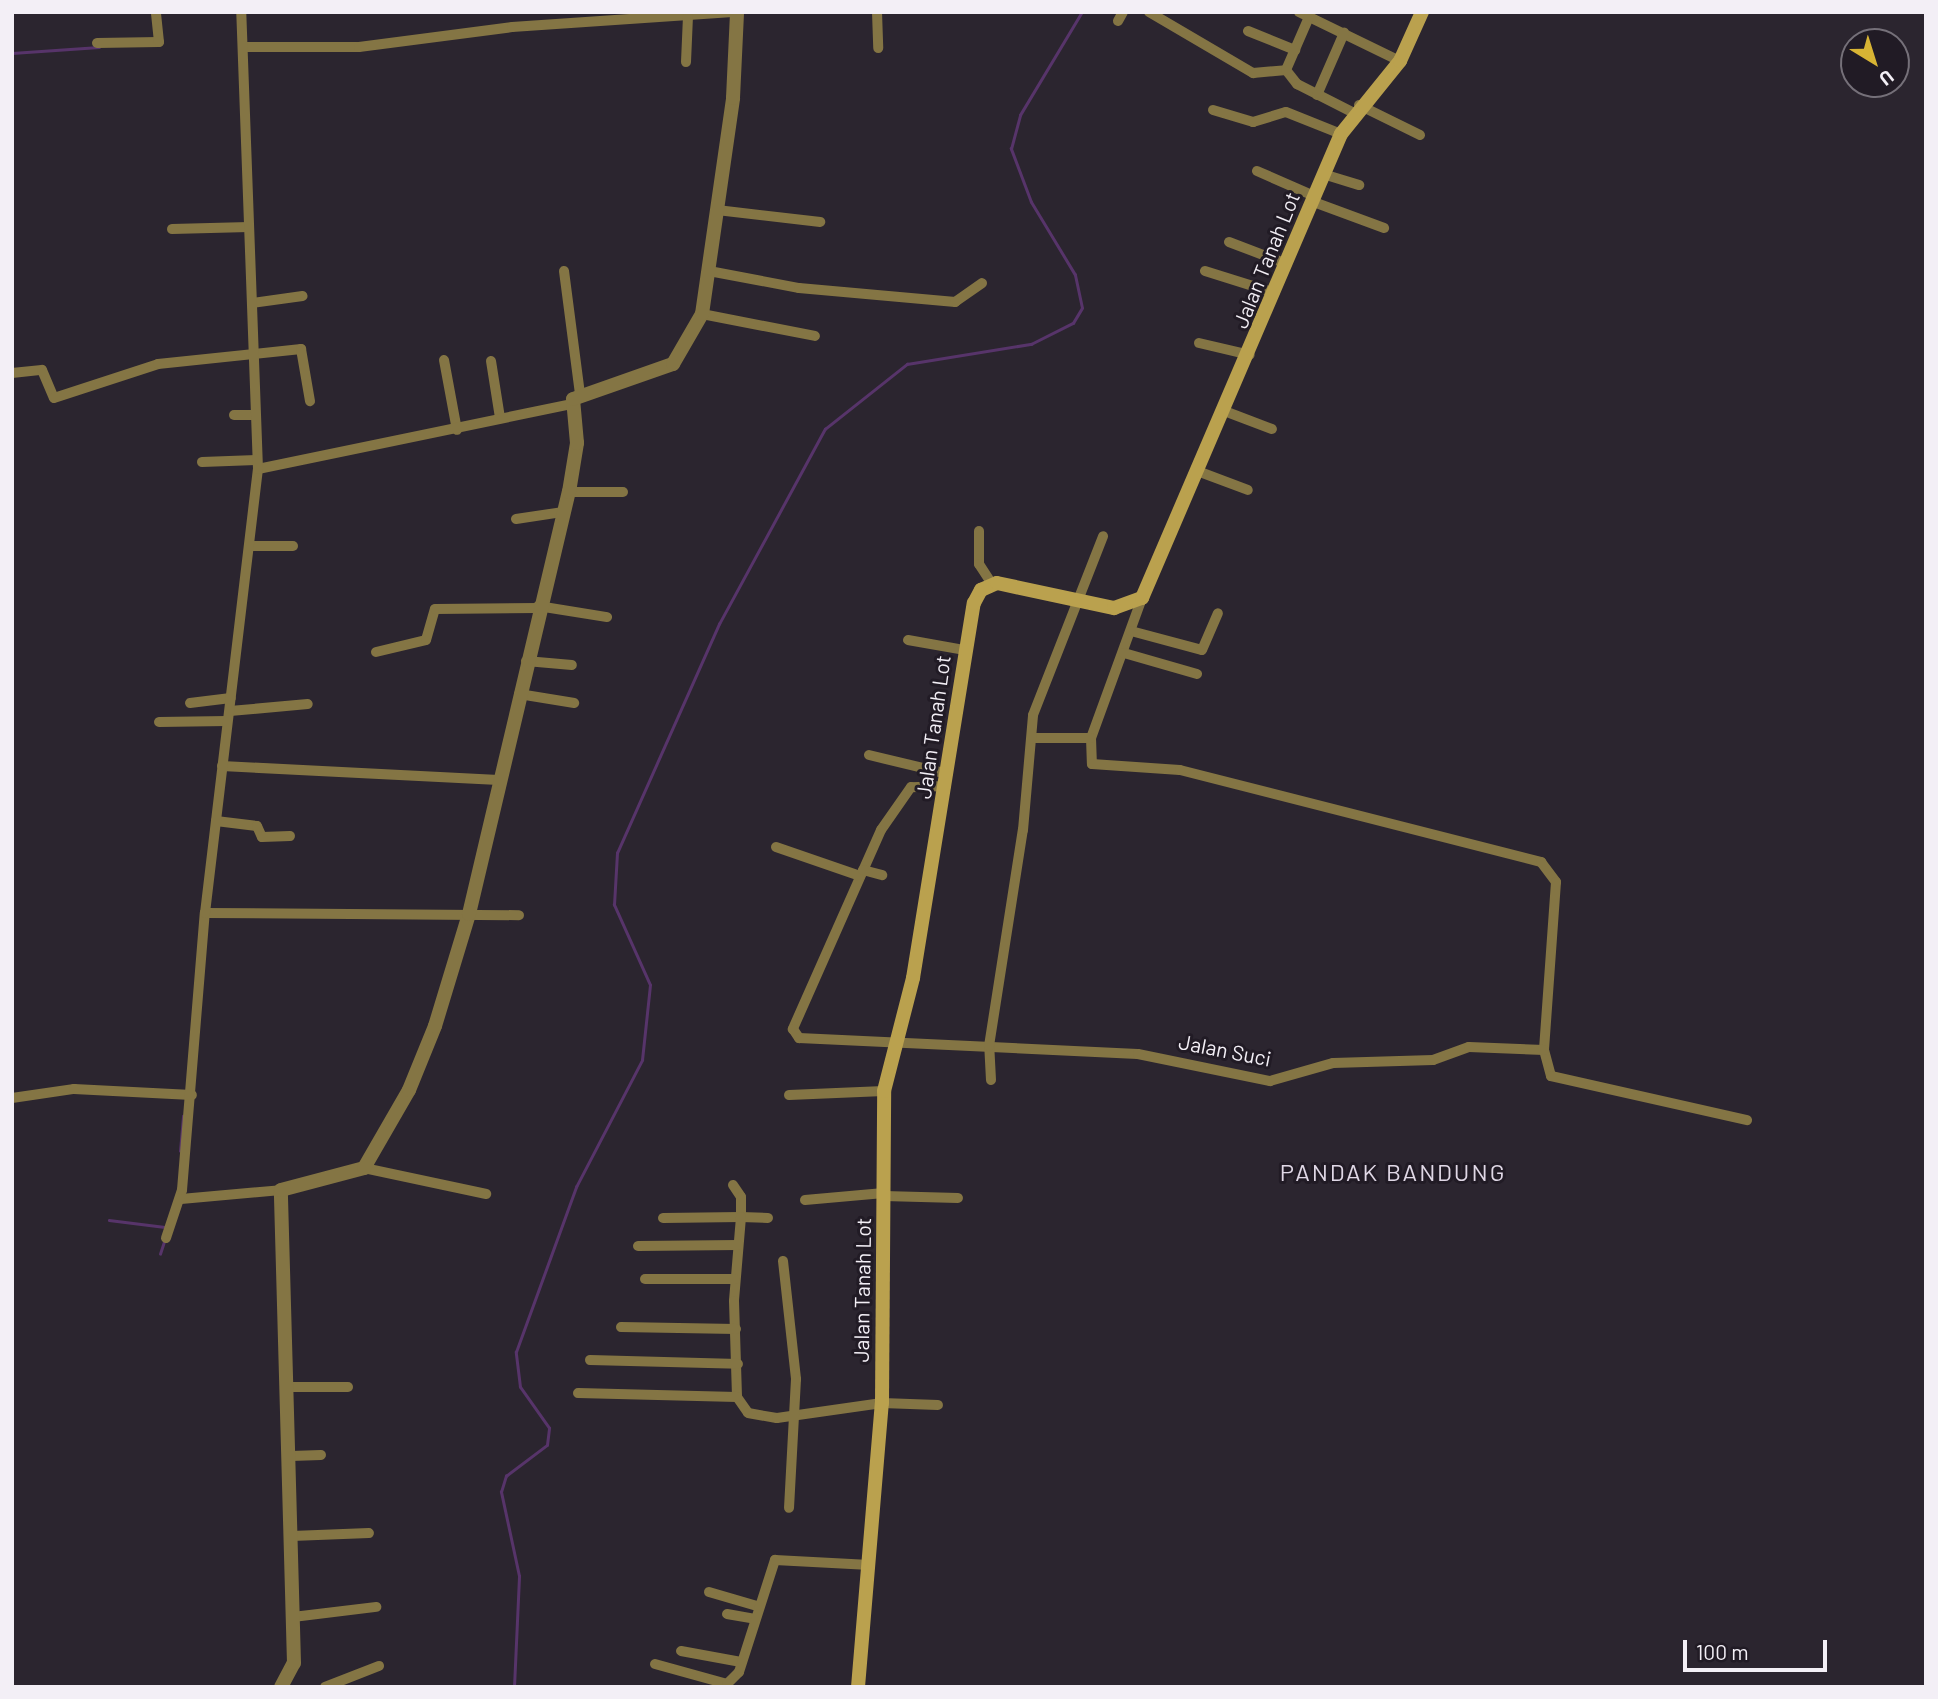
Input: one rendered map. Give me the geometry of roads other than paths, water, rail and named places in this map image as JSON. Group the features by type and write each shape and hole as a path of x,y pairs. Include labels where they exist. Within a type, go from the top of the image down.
{"main road":[{"name":"Jalan Tanah Lot","path":"1142,598 1227,412 1312,199 1341,134 1357,109 1400,61 1422,12"},
{"name":"Jalan Tanah Lot","path":"858,1687 882,1403 884,1091 913,978 947,780 965,650 976,598 992,584"},
{"path":"992,584 1114,608 1142,598"}],"street":[{"path":"97,43 159,42 156,12"},
{"path":"166,1238 181,1195 192,1095 205,913 251,546 257,465 249,358 252,303 246,47 242,12"},
{"path":"202,462 257,465 457,429 576,399 665,369 682,353 702,314 717,210 734,12 512,27 359,47 246,47"},
{"path":"877,12 878,48"},
{"path":"1149,12 1253,73 1286,70 1317,94 1420,135"},
{"path":"1286,70 1295,50 1304,15 1400,61"},
{"path":"686,62 688,16"},
{"path":"1248,31 1295,50"},
{"path":"1317,94 1344,33"},
{"path":"1213,110 1253,122 1286,112 1341,134"},
{"path":"1257,171 1312,199 1384,228"},
{"path":"1323,174 1359,185"},
{"path":"717,210 820,222"},
{"path":"172,229 250,227"},
{"path":"1229,242 1287,264"},
{"path":"364,1168 414,1077 464,914 538,607 569,492 577,443 576,399 564,271"},
{"path":"709,271 799,288 955,302 982,283"},
{"path":"1205,271 1275,293"},
{"path":"252,303 303,296"},
{"path":"702,314 815,336"},
{"path":"1199,343 1250,355"},
{"path":"12,373 42,370 54,398 158,364 249,358 304,350 310,401"},
{"path":"444,360 457,429"},
{"path":"491,361 500,418"},
{"path":"1227,412 1272,429"},
{"path":"234,415 252,415"},
{"path":"1200,472 1248,490"},
{"path":"569,492 623,492"},
{"path":"516,519 563,512"},
{"path":"979,531 979,564 992,584"},
{"path":"991,1080 989,1046 1041,682 1080,601 1103,536"},
{"path":"251,546 293,546"},
{"path":"1142,598 1091,738 1092,764 1180,770 1518,852 1550,868 1556,882 1544,1050 1547,1069 1558,1081 1747,1120"},
{"path":"376,652 426,640 435,609 538,607 607,617"},
{"path":"1131,631 1202,650 1218,613"},
{"path":"908,640 965,650"},
{"path":"1124,653 1198,674"},
{"path":"526,661 572,665"},
{"path":"519,694 573,703"},
{"path":"190,703 231,698"},
{"path":"159,722 229,716 308,704"},
{"path":"1032,738 1091,738"},
{"path":"869,755 947,780"},
{"path":"222,766 498,780"},
{"path":"862,873 911,787 947,780"},
{"path":"216,821 257,827 262,836 290,836"},
{"path":"776,847 862,873 882,875"},
{"name":"Jalan Suci","path":"862,873 793,1029 811,1043 989,1046 1138,1054 1270,1081 1333,1063 1433,1060 1469,1047 1544,1050"},
{"path":"205,913 519,915"},
{"path":"12,1098 74,1089 192,1095"},
{"path":"789,1095 884,1091"},
{"path":"181,1195 286,1189 364,1168 486,1194"},
{"path":"733,1185 741,1217 735,1279 737,1397 751,1415 882,1403 938,1405"},
{"path":"286,1189 294,1667 287,1686"},
{"path":"805,1200 884,1194 958,1198"},
{"path":"663,1218 768,1218"},
{"path":"638,1246 738,1245"},
{"path":"783,1261 795,1412 789,1508"},
{"path":"645,1279 735,1279"},
{"path":"621,1327 736,1329"},
{"path":"590,1360 737,1364"},
{"path":"288,1387 348,1387"},
{"path":"578,1393 737,1397"},
{"path":"291,1456 321,1455"},
{"path":"292,1536 369,1533"},
{"path":"655,1664 727,1684 741,1662 767,1570 779,1558 870,1565"},
{"path":"709,1592 757,1606"},
{"path":"293,1617 376,1607"},
{"path":"727,1614 754,1619"},
{"path":"681,1651 741,1662"},
{"path":"325,1687 379,1666"}],"waterway":[{"path":"514,1687 519,1576 501,1492 506,1476 547,1445 549,1428 520,1387 516,1352 576,1187 642,1060 650,985 614,905 617,853 719,624 825,429 907,364 1031,344 1073,323 1082,308 1075,275 1031,202 1011,149 1020,115 1082,12"},
{"path":"12,53 99,47"},
{"path":"180,1151 183,1116"},
{"path":"109,1220 165,1227"},
{"path":"160,1254 165,1239"}],"district":[{"name":"PANDAK BANDUNG","path":"1393,1172"}]}
